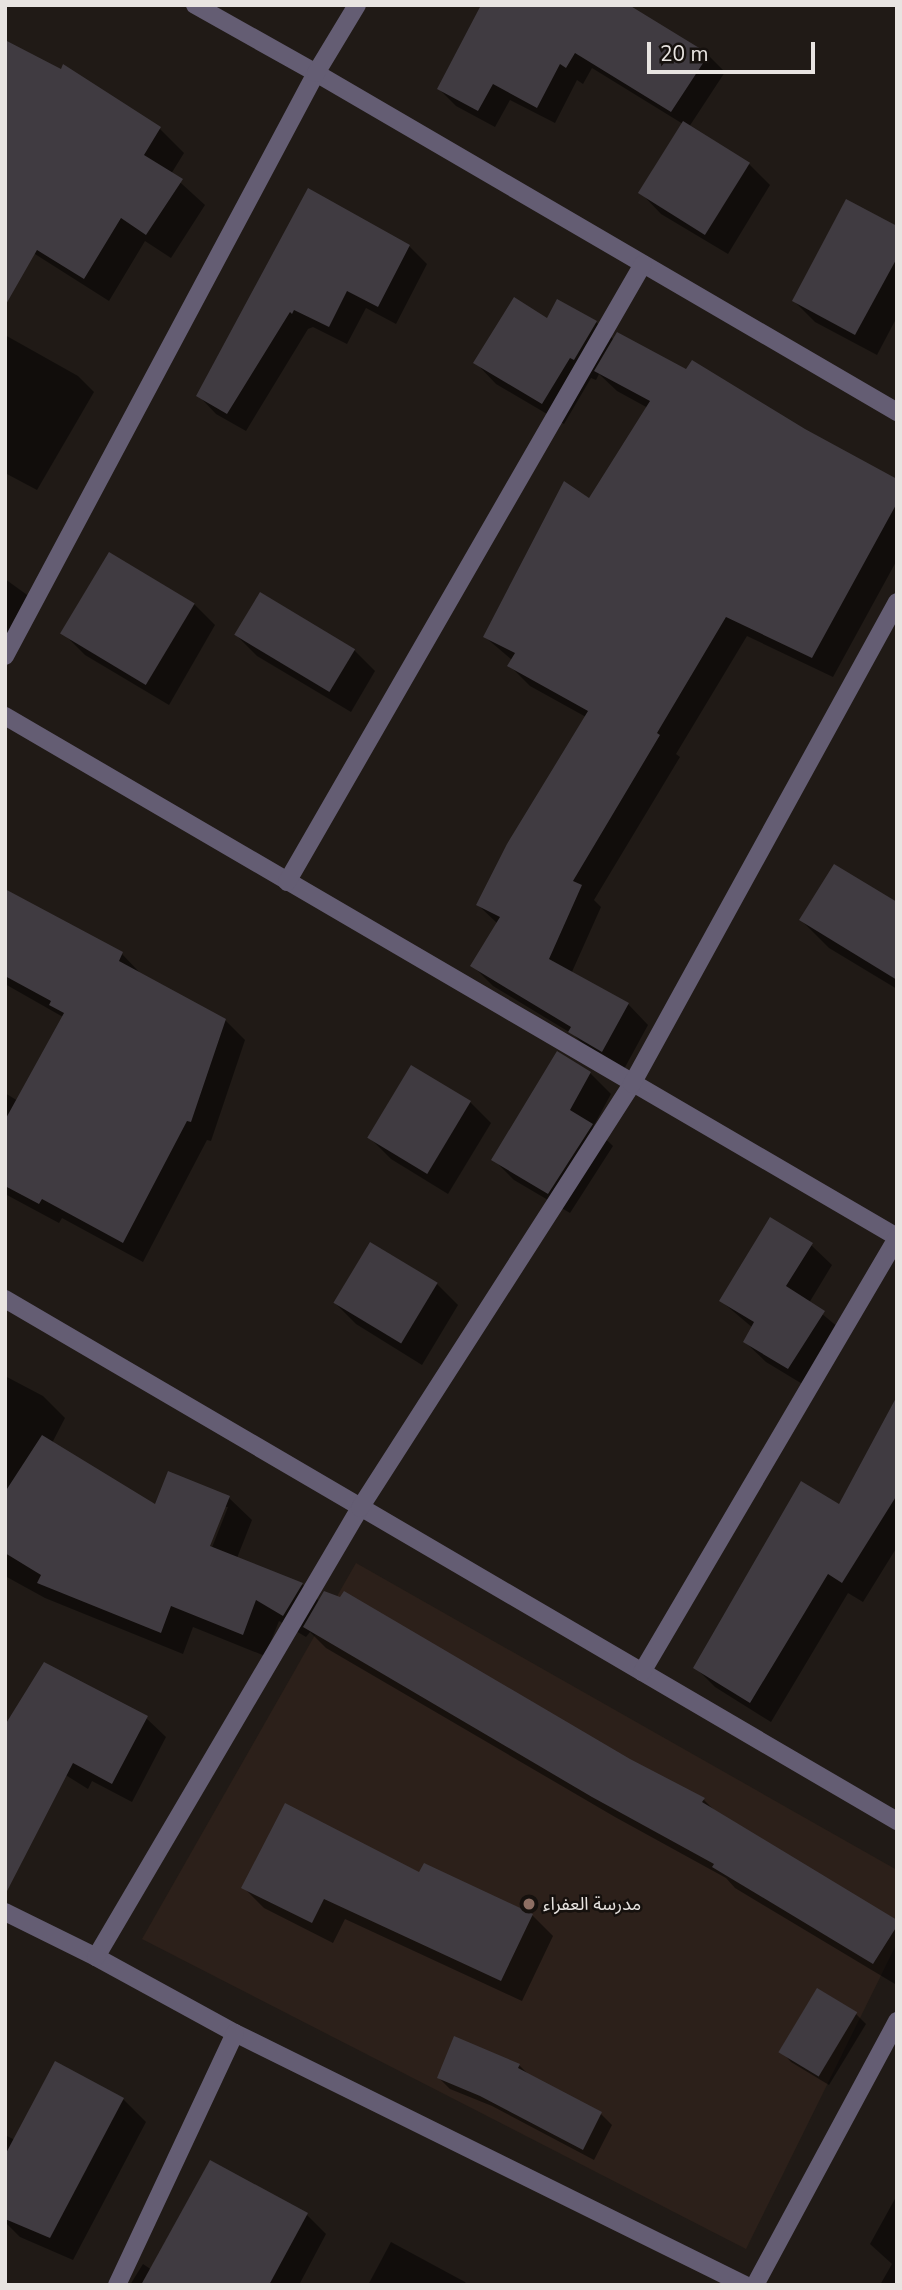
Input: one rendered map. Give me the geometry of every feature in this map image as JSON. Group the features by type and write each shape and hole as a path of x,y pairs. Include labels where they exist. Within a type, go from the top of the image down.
{"street":[{"path":"195,5 316,72 897,412"},
{"path":"5,656 316,72 357,5"},
{"path":"288,882 643,264"},
{"path":"96,1957 360,1508 632,1084 897,602"},
{"path":"5,716 897,1238 642,1672"},
{"path":"5,1299 897,1821"},
{"path":"5,1912 96,1957 235,2032 745,2285"},
{"path":"755,2285 897,2021"},
{"path":"117,2285 235,2032"}],"shaded area":[{"name":"مدرسة العفراء","path":"356,1563 897,1870 897,1943 746,2249 142,1939"}],"building":[{"path":"481,5 629,5 709,54 671,112 575,53 566,68 560,64 537,108 493,84 478,111 437,89"},
{"path":"5,40 61,69 63,64 161,127 144,155 183,179 146,235 121,218 84,279 37,250 5,306"},
{"path":"683,121 750,163 705,235 638,193"},
{"path":"308,188 410,245 378,307 347,291 329,327 294,310 292,314 290,312 227,414 196,396"},
{"path":"846,199 897,226 897,258 855,335 792,301"},
{"path":"514,297 547,318 557,299 597,321 574,360 570,358 542,404 473,363"},
{"path":"617,332 686,369 692,360 805,429 897,479 897,503 812,658 726,617 573,881 582,885 549,959 629,1003 602,1052 568,1032 571,1027 470,966 500,917 476,905 507,844 588,711 507,666 515,653 483,637 564,481 589,498 650,401 594,371"},
{"path":"109,552 195,604 146,685 60,633"},
{"path":"260,592 355,649 329,692 234,635"},
{"path":"834,864 897,902 897,980 799,920"},
{"path":"5,889 123,952 119,961 226,1019 191,1122 187,1121 123,1243 42,1199 39,1204 5,1186 5,1120 64,1013 49,1005 51,1001 5,976"},
{"path":"557,1051 591,1072 570,1110 593,1124 548,1194 491,1160"},
{"path":"411,1065 471,1101 427,1174 367,1138"},
{"path":"770,1217 813,1243 786,1286 825,1311 788,1369 743,1342 754,1322 719,1301"},
{"path":"370,1242 438,1283 401,1344 333,1303"},
{"path":"897,1396 897,1495 842,1583 828,1574 750,1703 693,1668 801,1481 839,1504"},
{"path":"42,1435 155,1504 168,1471 230,1496 210,1546 303,1583 283,1616 256,1600 243,1635 171,1606 161,1633 37,1583 41,1575 5,1553 5,1492"},
{"path":"324,1591 340,1597 344,1591 630,1759 705,1798 702,1802 897,1920 897,1926 873,1964 712,1867 714,1864 592,1797 303,1627"},
{"path":"44,1662 148,1716 112,1784 73,1763 5,1895 5,1725"},
{"path":"285,1803 419,1872 424,1863 533,1914 501,1981 324,1899 312,1923 241,1888"},
{"path":"817,1988 857,2012 819,2076 778,2052"},
{"path":"454,2036 520,2064 518,2068 602,2112 583,2150 480,2096 437,2078"},
{"path":"55,2061 124,2098 50,2238 5,2219 5,2155"},
{"path":"210,2160 308,2213 269,2285 141,2285"}],"place":[{"name":"مدرسة العفراء","path":"529,1904"}]}
